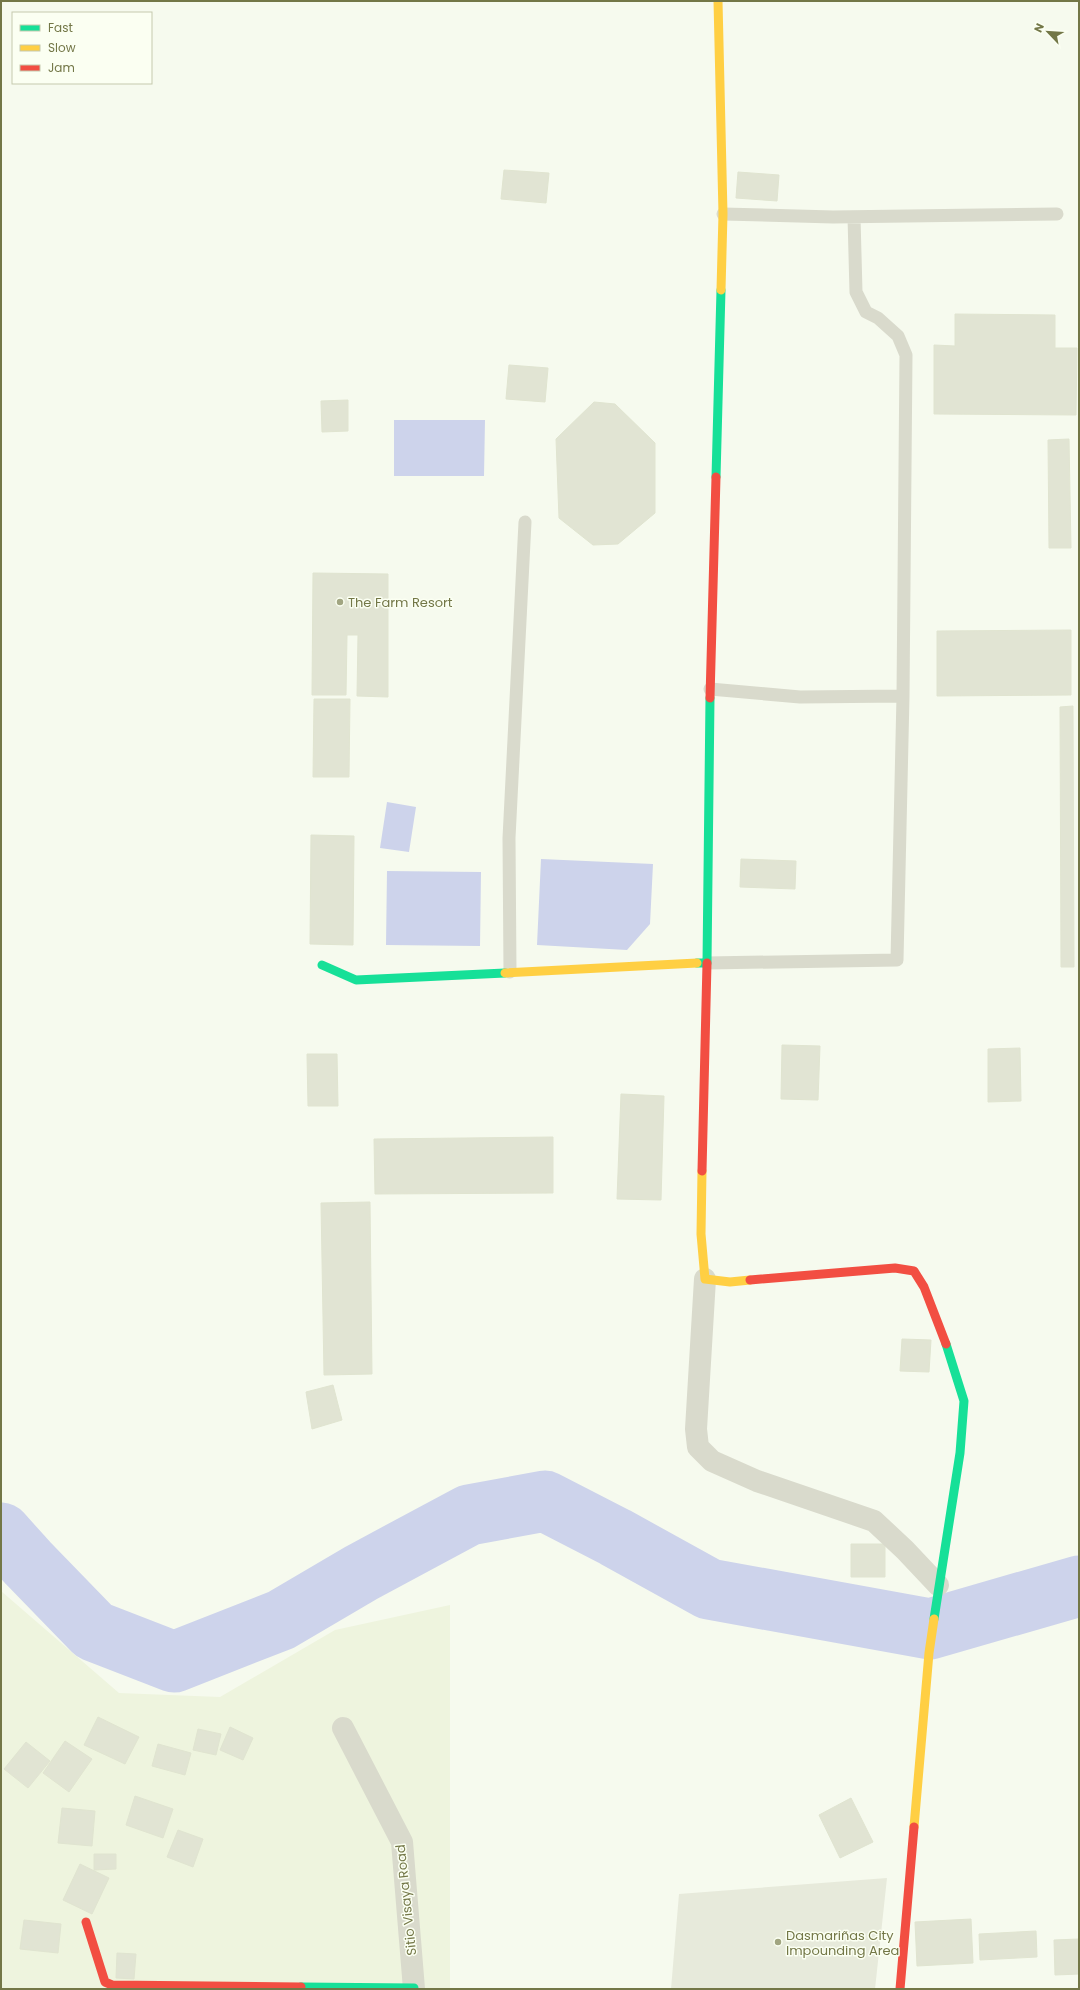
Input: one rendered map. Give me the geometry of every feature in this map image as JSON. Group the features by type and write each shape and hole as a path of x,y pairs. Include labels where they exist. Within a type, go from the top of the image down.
{"street":[{"path":"718,1 723,214 710,689 707,963 701,1234 704,1279 696,1429 698,1447 712,1461 757,1481 874,1521 905,1550 938,1591"},
{"path":"322,965 356,980 707,963"},
{"path":"704,1279 730,1282 895,1268 914,1271 924,1287 942,1333 964,1401 960,1454 928,1653 900,1989"},
{"name":"Sitio Visaya Road","path":"343,1728 402,1842 414,1988"},
{"path":"86,1922 102,1977 106,1982 112,1985 414,1988"}],"lane":[{"path":"723,214 854,216 1057,214"},
{"path":"707,963 897,960 903,696 906,355 898,336 878,318 866,312 856,292 854,216"},
{"path":"510,972 509,838 525,522"},
{"path":"710,689 800,696 903,696"}],"shaded area":[{"path":"1,1591 119,1693 220,1697 335,1630 450,1605 450,1989 1,1989"},
{"name":"Dasmariñas City Impounding Area","path":"887,1878 875,1989 671,1989 679,1894"}],"water":[{"path":"394,420 485,420 484,476 394,476"},
{"path":"387,802 416,807 409,852 380,848"},
{"path":"541,859 653,864 650,924 627,950 537,945"},
{"path":"387,871 481,872 480,946 386,945"}],"building":[{"path":"504,170 549,173 546,203 501,199"},
{"path":"738,172 779,175 777,201 736,198"},
{"path":"955,314 1055,315 1055,348 1077,348 1076,415 934,414 934,345 955,346"},
{"path":"509,365 548,368 545,402 506,399"},
{"path":"348,400 348,431 322,432 321,401"},
{"path":"594,402 615,404 655,443 655,513 618,544 593,545 559,518 556,439"},
{"path":"1069,439 1071,548 1049,548 1048,440"},
{"path":"313,573 388,574 388,697 357,696 358,635 347,635 346,695 312,695"},
{"path":"1071,630 1071,695 937,696 937,631"},
{"path":"314,699 350,699 349,777 313,777"},
{"path":"1073,706 1074,967 1061,967 1060,707"},
{"path":"311,835 354,836 353,945 310,944"},
{"path":"741,859 796,861 795,889 740,887"},
{"path":"782,1045 820,1046 818,1100 781,1099"},
{"path":"1020,1048 1021,1101 988,1102 988,1049"},
{"path":"307,1054 337,1054 338,1106 308,1106"},
{"path":"621,1094 664,1096 661,1200 617,1199"},
{"path":"553,1137 553,1193 375,1194 374,1139"},
{"path":"370,1202 372,1374 324,1375 321,1203"},
{"path":"902,1339 931,1340 929,1372 900,1371"},
{"path":"333,1385 342,1420 312,1429 306,1392"},
{"path":"851,1544 885,1544 885,1577 851,1577"},
{"path":"98,1717 139,1737 125,1764 84,1745"},
{"path":"230,1727 253,1738 243,1760 220,1750"},
{"path":"198,1729 221,1734 216,1755 193,1750"},
{"path":"65,1741 92,1759 69,1792 43,1773"},
{"path":"26,1742 50,1761 28,1788 4,1769"},
{"path":"158,1744 191,1753 185,1775 152,1766"},
{"path":"135,1796 173,1809 163,1838 126,1825"},
{"path":"851,1798 873,1842 840,1858 819,1815"},
{"path":"62,1808 95,1811 92,1846 58,1843"},
{"path":"178,1830 203,1839 193,1867 167,1857"},
{"path":"94,1854 116,1854 116,1869 94,1870"},
{"path":"80,1864 109,1878 92,1914 63,1900"},
{"path":"971,1919 973,1963 917,1966 915,1922"},
{"path":"24,1920 61,1924 58,1953 20,1949"},
{"path":"1036,1931 1037,1957 980,1960 979,1934"},
{"path":"1079,1939 1079,1974 1055,1975 1054,1940"},
{"path":"117,1953 136,1954 134,1979 116,1978"}],"waterway":[{"path":"1,1533 94,1631 174,1662 281,1620 361,1573 469,1515 545,1501 615,1537 709,1589 930,1629 1079,1586"}],"traffic: fast":[{"path":"716,477 721,290"},
{"path":"697,963 707,963 710,698"},
{"path":"322,965 356,980 505,973"},
{"path":"934,1619 960,1453 964,1401 946,1344"},
{"path":"301,1987 414,1988"}],"traffic: slow":[{"path":"718,1 723,214 721,290"},
{"path":"505,973 697,963"},
{"path":"702,1171 701,1234 705,1279 730,1282 750,1280"},
{"path":"914,1827 929,1653 934,1619"}],"traffic: jam":[{"path":"710,698 716,477"},
{"path":"702,1171 707,963"},
{"path":"750,1280 895,1268 914,1271 924,1287 946,1344"},
{"path":"900,1989 914,1827"},
{"path":"86,1922 105,1982 112,1985 301,1987"}],"place":[{"name":"The Farm Resort","path":"340,602"},
{"name":"Dasmariñas City Impounding Area","path":"778,1942"}]}
